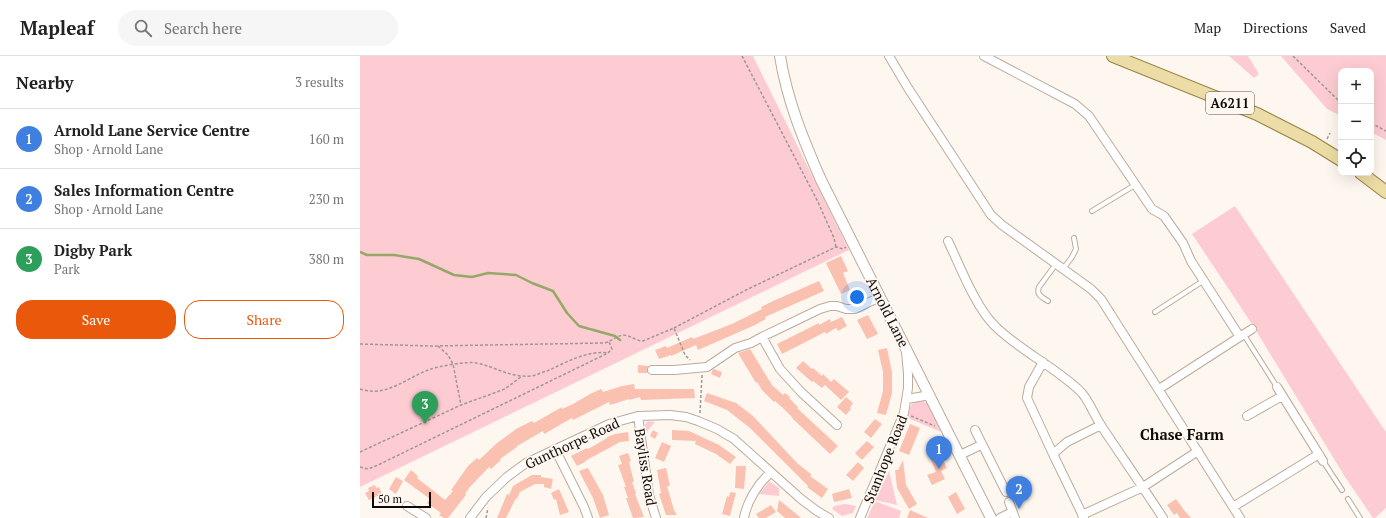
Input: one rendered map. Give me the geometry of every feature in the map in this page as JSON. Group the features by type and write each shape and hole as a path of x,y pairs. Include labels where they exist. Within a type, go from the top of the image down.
{"main road":[{"name":"A6211","path":"1113,56 1257,114 1312,142 1338,158"},
{"path":"1365,176 1386,192"}],"street":[{"name":"Arnold Lane","path":"780,56 791,106 821,180 991,518"},
{"path":"889,56 908,88 991,215 1002,225 1091,289 1101,299 1240,518"},
{"path":"984,56 1068,100 1085,112 1093,121 1152,209 1164,216 1183,243 1191,261 1242,336"},
{"path":"948,241 976,299 989,320 1014,342 1081,391 1101,425 1163,518"},
{"path":"652,370 707,367 735,348 762,338 820,309 830,306 837,306 846,309 855,309 880,297"},
{"path":"1159,389 1252,329"},
{"path":"762,338 780,369 801,392 837,424"},
{"name":"Stanhope Road","path":"860,518 904,413 907,399 908,374 906,348"},
{"path":"1042,362 1029,387 1027,398 1083,517 1143,487 1198,451"},
{"path":"1276,387 1324,461"},
{"name":"Stanhope Road","path":"907,399 930,395"},
{"path":"1247,416 1282,396"},
{"name":"Gunthorpe Road","path":"470,518 486,496 506,477 526,463 609,424 638,416 670,415 686,417 698,421 717,429 734,439 805,502 829,518"},
{"name":"Bayliss Road","path":"638,416 649,495 656,518"},
{"path":"1053,454 1067,442 1101,425"},
{"path":"975,430 1006,492"},
{"path":"960,455 982,445"},
{"path":"555,449 588,518"},
{"path":"1233,507 1319,454"},
{"path":"744,518 749,502 770,472"},
{"path":"1000,518 1014,515 1008,502"},
{"path":"407,506 426,518"}],"lane":[{"path":"1092,211 1135,185"},
{"path":"1048,301 1039,295 1039,286 1076,249 1074,238"},
{"path":"1155,312 1204,280"},
{"path":"1242,336 1276,387"},
{"path":"1324,461 1342,490"},
{"path":"1348,499 1360,518"}],"path":[{"path":"742,56 818,202 834,238 836,247"},
{"path":"1293,56 1338,100"},
{"path":"1374,125 1386,131"},
{"path":"1325,142 1330,133"},
{"path":"360,344 438,346 609,342 619,336 628,336 638,341 643,341 674,328 746,290 836,247 843,249"},
{"path":"674,328 686,355 700,368 698,421"},
{"path":"360,467 368,469 378,465 608,353 612,349 609,342"},
{"path":"438,346 448,355 453,364 461,405"},
{"path":"360,389 367,391 386,391 431,369 453,364 475,362 509,375 533,376 582,356 600,352 608,353"},
{"path":"360,452 461,405 505,389 522,375"},
{"path":"904,413 948,432"}],"shaded area":[{"path":"360,56 753,56 849,250 360,487"},
{"path":"1229,56 1248,56 1259,74 1254,78"},
{"path":"1281,56 1386,56 1386,140 1374,134 1374,68 1338,68 1338,114 1327,109"},
{"path":"1235,206 1386,432 1386,508 1375,518 1373,518 1345,477 1252,324 1192,234"},
{"path":"923,401 929,404 941,432 908,417 910,407 913,403"},
{"path":"648,421 655,422 645,434 645,424"},
{"path":"889,471 897,505 875,500"},
{"path":"769,482 779,488 779,496 759,494"},
{"path":"875,501 901,511 899,518 867,518"},
{"path":"845,504 856,506 853,513 842,516 832,509 834,506"}],"building":[{"path":"841,256 848,271 843,273 850,290 841,294 826,263"},
{"path":"819,281 824,291 765,317 766,319 755,325 698,350 696,345 671,356 659,359 655,350 666,346 667,348 692,337 693,339 732,324 762,309 761,307 773,301"},
{"path":"868,315 878,334 867,339 857,320"},
{"path":"842,317 847,326 838,331 836,328 826,334 825,332 782,354 777,344 819,323 819,325 830,319 831,322"},
{"path":"887,348 892,372 892,393 886,415 877,413 883,391 883,372 878,350"},
{"path":"750,349 772,385 783,395 785,393 790,397 789,398 798,407 797,408 838,446 830,454 783,408 775,401 774,402 762,390 757,382 756,383 738,353"},
{"path":"803,361 822,376 823,374 831,382 834,379 849,392 841,400 825,385 822,388 813,381 812,382 796,368"},
{"path":"638,365 649,366 647,370 648,373 638,373"},
{"path":"713,369 722,372 720,378 711,374"},
{"path":"634,384 635,389 694,389 695,398 641,400 640,397 610,405 609,402 573,420 572,418 544,434 543,431 517,446 500,459 501,460 491,469 489,467 469,488 465,494 466,495 448,518 444,518 439,515 441,513 427,503 430,499 404,480 411,470 418,476 417,478 445,500 453,491 451,490 468,466 477,458 479,460 497,443 516,429 532,421 534,423 562,407 562,409 601,389 603,392"},
{"path":"707,393 736,403 753,416 797,463 812,475 810,476 828,489 822,498 807,487 808,486 750,428 727,410 704,401"},
{"path":"846,397 853,403 850,408 851,409 846,415 837,407"},
{"path":"875,419 882,424 871,438 864,432"},
{"path":"910,424 920,428 909,455 899,451"},
{"path":"653,430 658,433 655,439 650,436"},
{"path":"672,430 689,431 719,445 736,457 730,464 716,454 695,444 696,441 672,440"},
{"path":"628,432 629,441 620,442 577,466 571,456 587,448 588,449 607,437"},
{"path":"867,441 874,447 862,460 855,453"},
{"path":"662,442 671,446 664,462 655,458"},
{"path":"628,453 631,461 629,462 634,482 632,482 636,493 635,494 644,517 633,518 626,498 628,498 624,487 626,487 618,465 622,464 619,456"},
{"path":"940,454 947,468 941,471 945,479 932,485 927,475 936,472 930,458"},
{"path":"903,460 906,485 917,504 909,509 897,488 895,470 898,470"},
{"path":"858,462 864,468 853,481 846,475"},
{"path":"736,466 746,466 744,489 735,488"},
{"path":"588,468 603,495 609,515 600,518 593,498 579,471"},
{"path":"666,468 670,486 667,486 674,510 677,515 666,515 659,494 661,493 657,470"},
{"path":"532,475 541,475 541,477 553,479 551,489 544,487 544,484 535,484 520,492 506,518 497,518 507,494 509,495 513,486"},
{"path":"396,477 403,481 396,494 389,489"},
{"path":"375,485 376,488 379,487 382,494 369,500 365,493 369,491 368,488"},
{"path":"559,489 569,512 560,515 556,499 554,500 551,493"},
{"path":"849,489 852,498 834,502 832,494"},
{"path":"730,492 736,493 730,516 722,514 727,496 729,497"},
{"path":"956,492 965,509 957,514 948,497"},
{"path":"1176,499 1191,518 1180,518 1177,513 1174,515 1167,505"},
{"path":"779,500 801,518 785,518 777,511"},
{"path":"771,505 776,512 766,518 759,518 756,514"},
{"path":"910,510 928,518 907,518"}],"waterway":[{"path":"360,252 367,255 394,255 419,259 454,275 472,277 488,273 516,275 553,291 567,313 579,326 615,336 620,340"}],"place":[{"name":"Digby Park","path":"425,424"},
{"name":"Arnold Lane Service Centre","path":"939,469"},
{"name":"Sales Information Centre","path":"1019,509"}],"district":[{"name":"Chase Farm","path":"1182,434"}]}
